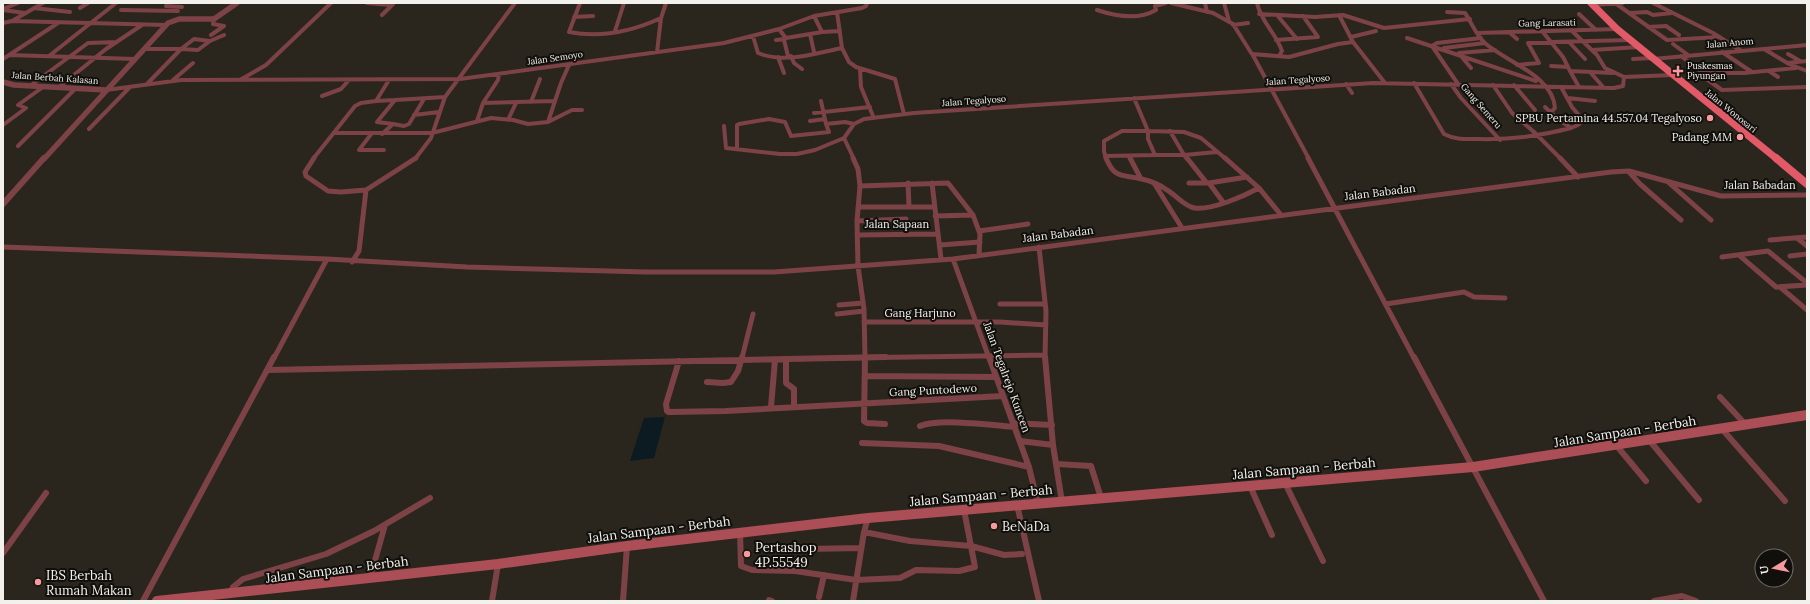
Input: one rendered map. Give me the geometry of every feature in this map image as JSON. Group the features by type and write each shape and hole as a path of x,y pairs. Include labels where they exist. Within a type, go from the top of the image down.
{"highway":[{"name":"Jalan Wonosari","path":"1592,4 1630,40 1807,184"}],"main road":[{"name":"Jalan Sampaan - Berbah","path":"157,601 224,597 370,578 498,564 740,532 868,518 1473,467 1616,446 1807,415"}],"street":[{"path":"3,10 18,3"},
{"path":"12,21 43,3"},
{"path":"80,8 88,3"},
{"path":"48,57 116,3"},
{"path":"3,204 106,90 171,21 182,7 166,6 168,3"},
{"path":"171,21 179,19 214,19 237,3"},
{"path":"240,80 266,65 331,3"},
{"path":"367,3 392,4"},
{"path":"445,97 358,104 334,133 306,172 306,176 328,191 341,192 366,190 412,163 429,142 445,97 515,3"},
{"path":"580,3 569,32 587,33 637,28 661,18"},
{"path":"616,31 624,3"},
{"path":"657,52 661,18 666,3"},
{"path":"1097,10 1109,14 1141,16 1154,12 1156,10 1155,6 1166,3"},
{"path":"1171,3 1207,12 1231,23 1248,23"},
{"path":"1205,3 1207,12"},
{"path":"1224,3 1231,23 1252,54 1272,90 1544,601"},
{"path":"1256,3 1263,23 1282,50 1280,56"},
{"path":"1615,3 1664,39 1669,41 1720,37"},
{"path":"1592,4 1623,3"},
{"path":"1653,3 1720,37 1740,50"},
{"path":"382,15 392,4"},
{"name":"Jalan Semoyo","path":"106,90 173,80 457,79 724,43 779,29 814,16 866,5"},
{"path":"34,8 70,12"},
{"path":"3,10 25,13"},
{"path":"121,10 178,11"},
{"path":"837,12 843,50 849,62 860,69 895,79 904,114"},
{"path":"1447,12 1465,13 1485,43 1547,86 1556,102 1555,108 1551,112"},
{"path":"1630,13 1647,12 1653,15 1674,13"},
{"path":"1259,14 1303,16 1339,15 1384,28 1470,19"},
{"path":"1579,14 1596,30"},
{"path":"1277,15 1297,39"},
{"path":"1339,15 1353,42 1385,83"},
{"path":"574,17 593,16"},
{"path":"814,16 822,32"},
{"path":"1276,40 1318,37 1303,16"},
{"path":"211,35 224,26 213,24 214,19"},
{"path":"3,23 12,21 166,25"},
{"path":"3,59 58,23"},
{"path":"59,87 94,58 142,25"},
{"path":"1648,27 1666,26 1678,35"},
{"path":"779,29 785,39 790,56 794,63 802,69"},
{"name":"Gang Larasati","path":"1477,33 1617,29"},
{"path":"1572,30 1600,57 1601,62 1613,73"},
{"path":"776,40 822,32 840,31"},
{"path":"1351,37 1376,31"},
{"path":"1542,31 1565,59 1579,87"},
{"path":"1509,32 1517,39"},
{"path":"810,34 814,52"},
{"path":"145,49 198,50 210,41 224,35"},
{"path":"753,36 757,50 760,54 778,57 843,50"},
{"path":"1407,38 1460,54 1495,50"},
{"path":"1432,45 1481,38"},
{"path":"146,84 193,39 210,41"},
{"path":"1517,65 1539,63 1528,43 1630,40"},
{"path":"1607,41 1617,49"},
{"path":"30,86 90,42 117,42"},
{"path":"1252,54 1289,57 1338,44 1353,42"},
{"path":"1568,42 1585,59"},
{"path":"1444,48 1485,43"},
{"path":"1673,44 1688,55"},
{"path":"1432,45 1539,81"},
{"path":"1432,45 1458,84"},
{"name":"Jalan Anom","path":"1633,59 1807,45"},
{"path":"1592,50 1639,47"},
{"path":"1764,48 1787,63 1807,72"},
{"path":"1722,52 1752,72"},
{"path":"1460,54 1471,68"},
{"path":"1788,54 1800,62"},
{"path":"9,55 136,59"},
{"path":"1681,56 1722,90 1807,87"},
{"path":"778,57 784,73"},
{"path":"1787,63 1807,62"},
{"path":"173,80 193,63"},
{"path":"548,122 554,101 569,64"},
{"path":"1552,66 1590,72 1613,73 1624,76 1674,76"},
{"path":"1703,73 1752,72 1796,68"},
{"path":"860,69 861,87 874,116"},
{"path":"1768,71 1778,77"},
{"path":"1590,72 1604,88"},
{"path":"477,121 484,103 498,80 499,74"},
{"name":"Jalan Tegalyoso","path":"854,124 864,118 874,116 1346,84 1414,83 1604,88 1623,86 1624,76"},
{"path":"531,102 540,79"},
{"path":"322,96 341,89 349,80"},
{"path":"376,102 389,80"},
{"name":"Jalan Berbah Kalasan","path":"3,82 30,86 106,90"},
{"path":"1414,83 1444,134 1458,138 1500,140 1538,136 1578,125 1583,120 1572,107 1561,87"},
{"path":"1346,84 1352,93"},
{"name":"Gang Semeru","path":"1451,84 1461,98 1485,122 1500,140"},
{"path":"1493,85 1512,113 1538,136 1578,177"},
{"path":"1514,86 1535,110"},
{"path":"3,125 26,108 18,105 43,87"},
{"path":"89,129 130,87"},
{"path":"18,146 76,88"},
{"path":"1134,98 1148,131 1148,139 1155,155"},
{"path":"1568,98 1595,101"},
{"path":"395,100 377,122 407,125 424,99"},
{"path":"484,103 554,101"},
{"path":"737,147 738,125 740,124 774,119 785,122 791,136 829,132 821,101"},
{"path":"508,120 516,102"},
{"path":"814,112 870,107"},
{"path":"1545,107 1571,128"},
{"path":"334,133 432,134 491,118 528,124 548,122 572,110 582,110"},
{"path":"414,115 439,112"},
{"path":"724,126 726,148 737,147 796,155 844,138 854,124 845,122 810,121"},
{"path":"382,134 393,124"},
{"path":"1259,188 1254,192 1223,202 1194,208 1170,191 1154,183 1141,179 1119,176 1110,166 1102,147 1107,138 1122,131 1170,131 1191,133 1201,138 1247,177 1259,188 1281,215"},
{"path":"1170,131 1193,168 1202,174 1223,202"},
{"path":"372,133 359,150 384,150"},
{"path":"844,138 858,169 860,186 857,221 858,266 864,311 864,418 866,423 886,424"},
{"path":"1105,156 1184,155 1217,152"},
{"path":"1129,156 1141,179"},
{"path":"1628,172 1681,220"},
{"name":"Jalan Babadan","path":"3,247 327,259 352,262 468,267 740,273 953,259 1335,208 1628,172 1722,196 1807,195"},
{"path":"1190,183 1208,183 1247,177"},
{"path":"1667,181 1711,220"},
{"path":"860,186 932,182 949,183 973,215 979,231 979,255"},
{"path":"932,182 941,259"},
{"path":"908,183 909,206"},
{"path":"1154,183 1182,228"},
{"path":"352,262 358,254 361,239 366,190"},
{"path":"858,207 934,206"},
{"path":"936,216 973,215"},
{"path":"857,221 906,219"},
{"path":"979,231 1028,224"},
{"name":"Jalan Sapaan","path":"858,235 938,234"},
{"path":"1770,240 1807,237"},
{"path":"1797,238 1807,246"},
{"path":"940,245 980,242"},
{"path":"1039,247 1045,304 1045,355 1054,445 1062,502"},
{"path":"1722,257 1768,251 1807,284"},
{"path":"1790,256 1807,254"},
{"path":"1739,255 1776,287 1807,284"},
{"path":"143,601 327,259"},
{"name":"Jalan Tegalrejo Kuncen","path":"953,259 1020,441 1029,467 1038,504"},
{"path":"1780,287 1807,310"},
{"path":"1386,304 1464,292 1474,297 1505,298"},
{"path":"839,305 863,303"},
{"path":"1000,304 1045,304"},
{"path":"837,314 864,311"},
{"path":"707,382 731,382 735,379 742,360 753,314"},
{"name":"Gang Harjuno","path":"864,322 1000,322 1046,325"},
{"path":"268,370 865,357 1045,355"},
{"path":"786,359 786,383 794,389 794,407"},
{"path":"770,408 775,360"},
{"name":"Gang Puntodewo","path":"679,361 666,404 667,411 669,412 726,411 1003,396"},
{"path":"865,376 996,377"},
{"path":"1720,397 1745,424"},
{"path":"920,426 927,423 1052,425"},
{"path":"1722,429 1785,501"},
{"path":"1650,440 1699,500"},
{"path":"1020,441 1054,445"},
{"path":"862,443 901,443 940,446 1013,465 1029,467"},
{"path":"1616,446 1646,481"},
{"path":"1057,464 1091,466 1100,498"},
{"path":"1285,483 1323,561"},
{"path":"1250,486 1272,535"},
{"path":"3,553 46,493"},
{"path":"224,597 243,579 320,557 385,525 430,498"},
{"path":"1018,509 1039,601"},
{"path":"740,532 740,562 742,566 752,570 795,571 856,580 900,578 916,570 959,571 973,568 975,565 964,510"},
{"path":"853,601 861,548 868,518"},
{"path":"370,578 385,525"},
{"path":"864,532 910,541 971,546 981,548 995,554 1022,554"},
{"path":"623,601 627,546"},
{"path":"806,550 861,548"},
{"path":"492,601 498,564"},
{"path":"819,597 824,575"},
{"path":"1654,601 1684,597 1690,597 1696,601"}],"shaded area":[{"path":"665,417 654,458 630,461 644,418"}],"place":[{"name":"Puskesmas Piyungan","path":"1678,71"},
{"name":"SPBU Pertamina 44.557.04 Tegalyoso","path":"1710,118"},
{"name":"Padang MM","path":"1740,137"},
{"name":"BeNaDa","path":"994,526"},
{"name":"Pertashop 4P.55549","path":"747,554"},
{"name":"IBS Berbah Rumah Makan","path":"38,582"}]}
